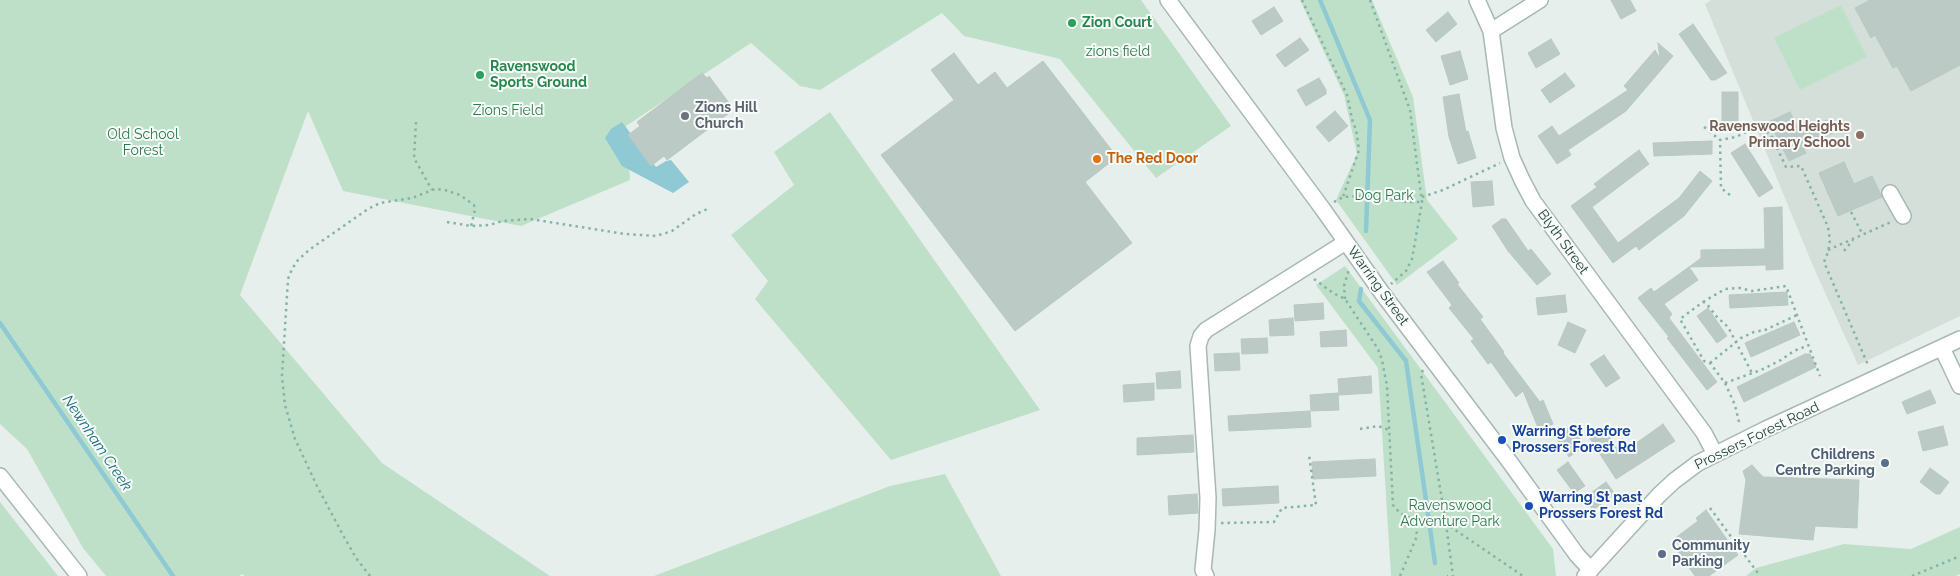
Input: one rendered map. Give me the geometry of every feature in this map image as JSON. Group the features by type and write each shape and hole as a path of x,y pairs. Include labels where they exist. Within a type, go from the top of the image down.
{"street":[{"name":"Warring Street","path":"1168,0 1322,208 1382,293 1509,461 1588,573"},
{"name":"Blyth Street","path":"1477,0 1491,31 1504,128 1512,158 1532,200 1704,433 1715,454"},
{"path":"1491,31 1540,0"},
{"path":"1890,193 1899,217"},
{"path":"1206,576 1203,570 1208,498 1198,346 1200,336 1206,330 1305,268 1350,248"},
{"name":"Prossers Forest Road","path":"1588,573 1674,481 1698,463 1960,339"},
{"path":"1942,348 1960,386"},
{"path":"0,476 79,576"}],"path":[{"path":"1302,0 1347,95 1356,129 1359,150 1343,197"},
{"path":"1370,0 1410,110 1422,197 1412,259 1406,271 1382,293"},
{"path":"416,122 414,158 432,190"},
{"path":"1720,140 1736,137 1758,126 1771,135 1786,167 1801,166 1828,227 1830,240 1824,262 1869,368"},
{"path":"1704,127 1720,140 1722,188 1730,194"},
{"path":"1422,197 1443,190 1512,158"},
{"path":"370,576 356,558 317,486 295,438 285,404 282,376 288,279 298,260 309,250 368,209 380,203 412,198 432,190 445,190 460,195 474,205 475,210 471,226"},
{"path":"1322,208 1343,197 1363,196 1422,202"},
{"path":"447,222 471,226 530,219 625,234 656,236 672,231 696,214 710,208"},
{"path":"1852,212 1863,235"},
{"path":"1828,250 1888,224 1899,217"},
{"path":"1844,251 1854,239"},
{"path":"1345,299 1344,286 1350,248"},
{"path":"1305,268 1317,282 1345,299 1378,349 1387,386 1393,505 1400,513 1410,518 1434,518 1446,524 1523,576"},
{"path":"1739,422 1735,404 1725,384 1710,363 1704,361 1680,319 1725,289 1740,288 1752,291 1786,286 1820,376"},
{"path":"1703,302 1728,327 1752,373"},
{"path":"1710,363 1747,335 1764,330 1797,315"},
{"path":"1725,384 1781,360 1809,344"},
{"path":"1428,354 1421,374 1453,576"},
{"path":"1360,429 1378,426 1389,430"},
{"path":"1207,524 1274,522 1282,508 1316,505 1309,455"},
{"path":"1710,508 1760,576"},
{"path":"1400,576 1417,536 1415,518"},
{"path":"1912,576 1960,556"}],"shaded area":[{"name":"Ravenswood Heights Primary School","path":"1711,0 1960,0 1960,316 1858,365 1813,266 1705,4"}],"green space":[{"name":"Old School Forest","path":"0,0 1141,0 1231,126 1156,178 1060,59 964,36 942,13 820,90 800,86 751,43 626,126 630,180 521,226 343,191 308,111 240,295 382,463 550,576 245,576 242,574 239,576 106,576 83,548 27,449 0,424"},
{"name":"Dog Park","path":"1300,0 1372,0 1413,97 1427,200 1458,239 1397,285 1336,200 1357,154 1344,95"},
{"path":"1841,5 1867,57 1800,90 1774,38"},
{"path":"830,112 1040,410 891,460 755,299 768,281 731,235 794,185 774,152"},
{"name":"Ravenswood Adventure Park","path":"1345,266 1553,549 1556,576 1391,576 1378,368 1316,285"},
{"path":"945,474 1001,576 654,576 890,486"},
{"path":"0,502 44,558 58,576 0,576"},
{"path":"1960,527 1960,574 1956,576 1746,576 1756,568 1844,544 1911,549"}],"water":[{"path":"622,122 656,167 671,160 689,182 673,193 622,166 605,138 611,129"}],"building":[{"path":"1611,0 1630,0 1636,11 1621,19"},
{"path":"1870,0 1960,0 1960,65 1911,91 1897,66 1893,68 1875,35 1871,38 1855,8"},
{"path":"1274,7 1283,21 1261,35 1252,21"},
{"path":"1448,12 1457,24 1436,42 1426,30"},
{"path":"1693,24 1727,73 1715,80 1711,80 1679,34"},
{"path":"1300,38 1309,50 1285,67 1276,55"},
{"path":"1551,39 1560,54 1536,68 1528,53"},
{"path":"1658,43 1673,56 1626,111 1568,150 1571,155 1557,164 1538,136 1552,126 1559,136 1628,90 1624,86 1655,50 1660,59"},
{"path":"1460,51 1468,79 1450,85 1441,56"},
{"path":"954,53 978,85 995,72 1007,88 1043,61 1117,157 1085,182 1132,243 1015,331 881,155 954,100 931,70"},
{"name":"Zions Hill Church","path":"702,73 707,78 709,76 729,103 728,105 732,111 667,160 664,156 651,166 628,135 640,126 637,122"},
{"path":"1565,73 1575,86 1550,103 1541,90"},
{"path":"1319,78 1326,90 1326,94 1306,106 1297,90"},
{"path":"1722,92 1738,92 1738,126 1722,126"},
{"path":"1459,94 1466,132 1468,131 1476,158 1458,164 1449,137 1443,97"},
{"path":"1335,111 1348,126 1329,142 1316,127"},
{"path":"1790,112 1800,133 1827,120 1833,133 1803,147 1806,153 1789,161 1772,127 1775,125 1762,125"},
{"path":"1712,141 1712,154 1654,156 1653,143"},
{"path":"1745,144 1773,188 1759,197 1731,153"},
{"path":"1639,150 1649,164 1592,207 1618,243 1679,198 1700,171 1712,181 1684,216 1639,250 1636,246 1613,263 1571,206 1597,187 1594,184"},
{"path":"1844,162 1854,184 1872,176 1882,197 1838,216 1819,173"},
{"path":"1492,181 1494,205 1473,207 1471,182"},
{"path":"1782,207 1783,269 1766,270 1766,265 1689,267 1701,258 1701,250 1765,249 1764,208"},
{"path":"1502,219 1506,219 1528,251 1531,249 1551,274 1537,285 1508,251 1492,226"},
{"path":"1443,261 1459,283 1457,284 1483,317 1480,319 1503,353 1540,402 1543,400 1553,424 1539,430 1523,391 1516,397 1491,362 1488,364 1471,341 1474,339 1449,308 1452,305 1427,272"},
{"path":"1689,267 1698,280 1664,304 1672,314 1669,318 1717,382 1707,390 1638,298 1651,288 1654,292"},
{"path":"1787,292 1788,305 1730,308 1729,295"},
{"path":"1565,295 1567,312 1538,315 1536,298"},
{"path":"1323,303 1324,319 1295,321 1294,305"},
{"path":"1708,308 1727,336 1717,343 1697,316"},
{"path":"1293,318 1294,335 1270,336 1269,320"},
{"path":"1568,322 1586,330 1575,353 1558,345"},
{"path":"1794,322 1800,335 1751,357 1745,343"},
{"path":"1346,330 1347,346 1321,347 1320,332"},
{"path":"1267,338 1268,353 1242,354 1241,339"},
{"path":"1239,353 1240,370 1215,371 1214,354"},
{"path":"1805,354 1810,354 1816,367 1744,402 1737,387"},
{"path":"1604,355 1620,378 1606,387 1590,364"},
{"path":"1180,371 1181,388 1157,389 1156,373"},
{"path":"1371,376 1372,393 1339,395 1338,379"},
{"path":"1154,383 1154,400 1124,402 1123,385"},
{"path":"1930,390 1936,403 1907,414 1902,402"},
{"path":"1338,393 1339,410 1311,411 1310,395"},
{"path":"1310,411 1311,427 1229,431 1228,416"},
{"path":"1663,424 1675,441 1616,479 1589,437 1603,427 1621,454"},
{"path":"1571,426 1585,446 1569,457 1555,436"},
{"path":"1943,426 1948,445 1923,451 1918,432"},
{"path":"1193,435 1194,452 1137,455 1137,438"},
{"path":"1375,459 1376,476 1313,479 1312,462"},
{"path":"1568,462 1585,486 1574,493 1557,470"},
{"path":"1752,465 1763,477 1859,480 1857,528 1815,526 1813,540 1739,534 1746,480 1743,471"},
{"path":"1930,468 1949,482 1940,494 1936,494 1920,482"},
{"path":"1606,482 1615,494 1593,510 1584,498"},
{"path":"1278,486 1279,503 1223,506 1222,489"},
{"path":"1197,494 1198,513 1169,515 1168,496"},
{"path":"1706,510 1738,555 1709,576 1695,576 1678,552 1682,549 1674,539 1698,521 1696,518"}],"waterway":[{"path":"1320,0 1370,120 1366,231"},
{"path":"1361,289 1359,301 1406,361 1435,563"},
{"name":"Newnham Creek","path":"0,323 173,576"}],"place":[{"name":"Zion Court","path":"1072,23"},
{"name":"Ravenswood Sports Ground","path":"480,75"},
{"name":"Zions Hill Church","path":"685,116"},
{"name":"Ravenswood Heights Primary School","path":"1860,135"},
{"name":"The Red Door","path":"1097,159"},
{"name":"Warring St before Prossers Forest Rd","path":"1502,440"},
{"name":"Childrens Centre Parking","path":"1885,463"},
{"name":"Warring St past Prossers Forest Rd","path":"1529,506"},
{"name":"Community Parking","path":"1662,554"}],"park label":[{"name":"zions field","path":"1118,52"},
{"name":"Zions Field","path":"508,111"}]}
